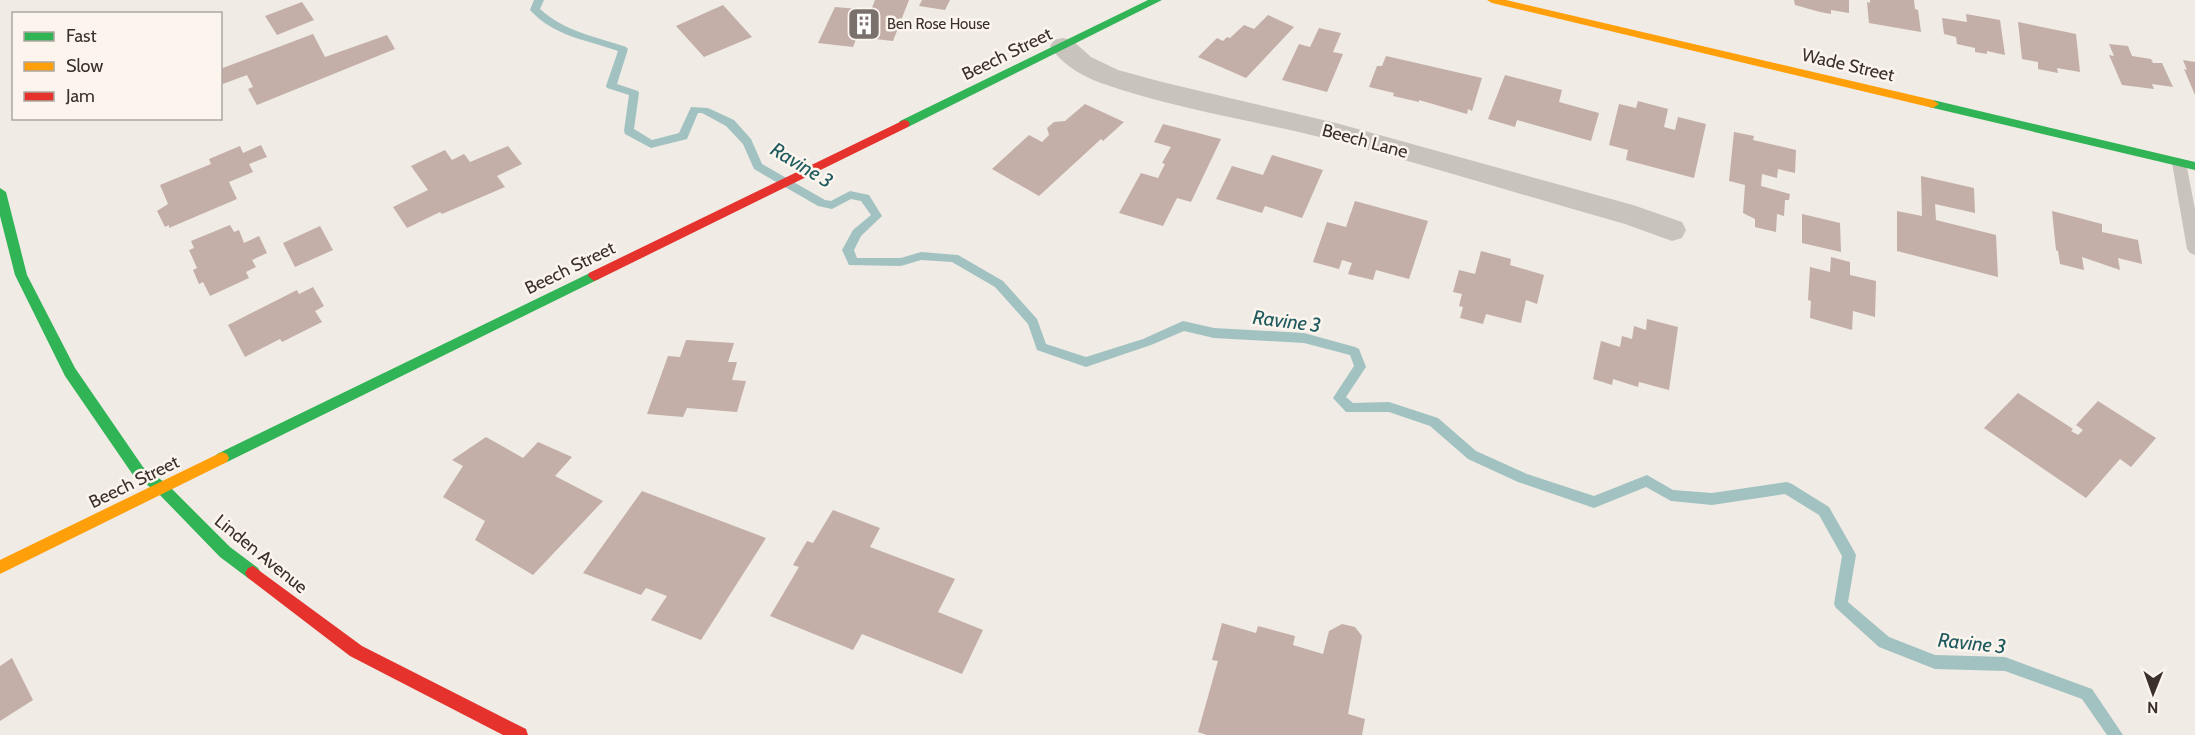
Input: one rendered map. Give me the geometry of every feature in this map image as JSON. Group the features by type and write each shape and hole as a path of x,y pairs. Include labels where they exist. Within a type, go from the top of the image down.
{"street":[{"name":"Beech Street","path":"0,567 1157,0"},
{"name":"Wade Street","path":"1492,0 2195,166"},
{"name":"Beech Lane","path":"1063,46 1082,63 1109,76 1160,91 1336,132 1632,216 1672,230"},
{"name":"Linden Avenue","path":"0,192 21,275 70,372 138,471 162,488 225,552 356,651 520,735"}],"lane":[{"path":"2179,163 2195,249"}],"building":[{"name":"Ben Rose House","path":"875,0 909,0 893,41 857,37 853,47 818,43 835,7 871,10"},
{"path":"922,0 950,0 945,10 919,6"},
{"path":"1794,0 1849,0 1849,13 1831,10 1831,14 1820,12 1795,5"},
{"path":"1870,0 1914,0 1921,32 1869,23 1867,2 1870,3"},
{"path":"302,2 314,20 277,35 265,16"},
{"path":"723,5 752,37 704,57 676,26"},
{"path":"1966,14 2000,20 2005,55 1987,51 1987,54 1975,52 1975,48 1957,44 1956,37 1944,34 1942,18 1967,22"},
{"path":"1268,15 1294,27 1246,78 1198,57 1217,38 1223,41 1227,37 1230,38 1244,25 1254,29"},
{"path":"2018,22 2076,34 2080,72 2057,68 2058,73 2038,69 2038,62 2022,59"},
{"path":"1319,28 1341,33 1333,52 1343,54 1327,92 1282,80 1299,44 1310,47"},
{"path":"313,34 325,57 387,35 395,49 257,105 248,89 253,87 247,75 222,84 222,68"},
{"path":"2109,44 2128,46 2132,56 2151,59 2153,63 2162,63 2173,87 2152,84 2154,89 2122,85 2109,55 2114,56"},
{"path":"1386,56 1482,78 1472,111 1468,109 1467,114 1419,100 1419,102 1393,96 1394,93 1369,87 1377,66 1382,66"},
{"path":"2183,60 2195,62 2195,95 2184,69 2187,70"},
{"path":"1505,75 1562,90 1559,102 1599,113 1591,141 1517,120 1515,127 1488,119"},
{"path":"1638,101 1668,109 1664,127 1675,130 1678,117 1706,124 1694,178 1626,160 1628,150 1609,145 1619,104 1636,108"},
{"path":"1085,104 1124,122 1103,141 1101,139 1039,196 992,169 1029,135 1042,142 1049,135 1047,128 1054,122 1065,121"},
{"path":"1163,124 1221,139 1191,202 1177,198 1163,226 1119,213 1141,173 1158,178 1165,164 1162,163 1171,147 1154,142"},
{"path":"1734,132 1754,136 1753,140 1796,150 1795,173 1778,169 1777,178 1762,174 1761,186 1790,194 1789,200 1785,200 1784,216 1777,214 1776,232 1755,227 1755,219 1743,213 1745,185 1729,181"},
{"path":"261,145 267,157 249,164 253,172 229,182 237,199 169,228 169,225 165,227 157,211 168,204 160,185 211,164 209,159 240,146 243,153"},
{"path":"508,146 522,164 497,176 505,187 442,214 440,212 407,228 393,207 428,190 411,166 445,150 452,160 464,154 470,162"},
{"path":"1272,155 1323,170 1302,218 1265,206 1262,213 1216,199 1232,166 1263,175"},
{"path":"1921,176 1974,188 1975,213 1935,204 1936,220 1996,235 1998,277 1897,251 1897,211 1922,216"},
{"path":"1355,201 1428,221 1409,279 1376,270 1373,280 1348,274 1352,263 1342,260 1339,269 1313,262 1327,222 1346,227"},
{"path":"2052,211 2102,224 2102,232 2138,240 2142,264 2118,258 2120,270 2082,257 2084,270 2060,264 2056,250"},
{"path":"1802,214 1840,223 1841,252 1802,243"},
{"path":"230,225 234,232 239,230 244,243 259,236 267,253 252,260 256,267 246,272 249,278 210,296 203,282 199,284 193,270 197,268 189,250 194,248 191,241"},
{"path":"320,226 333,250 295,267 283,243"},
{"path":"1481,251 1511,259 1510,265 1544,275 1537,304 1526,300 1521,323 1486,314 1483,324 1460,318 1463,307 1459,306 1462,294 1453,292 1459,270 1475,274"},
{"path":"1831,257 1850,262 1850,275 1876,281 1875,317 1853,311 1852,330 1810,318 1811,301 1808,300 1810,267 1830,272"},
{"path":"313,287 324,306 315,311 322,322 282,342 280,339 245,357 228,325 297,290 299,294"},
{"path":"1647,319 1678,327 1669,390 1639,382 1638,387 1613,379 1612,385 1593,379 1601,341 1620,347 1622,336 1632,339 1634,326 1646,330"},
{"path":"686,340 734,343 728,362 737,362 732,380 746,381 737,412 687,408 683,417 647,414 668,356 680,357"},
{"path":"2018,393 2073,429 2071,431 2078,435 2083,430 2076,425 2098,401 2156,438 2131,467 2120,459 2086,498 1984,428"},
{"path":"486,437 523,458 538,442 572,457 555,476 603,501 533,575 475,540 485,521 443,497 463,466 452,460"},
{"path":"642,491 766,538 701,640 651,620 667,596 646,588 641,595 583,573"},
{"path":"833,510 880,528 870,547 955,579 938,612 983,630 962,674 862,634 853,650 770,616 799,567 793,565 807,541 813,543"},
{"path":"1222,623 1256,633 1258,626 1295,636 1293,645 1323,654 1329,631 1342,624 1355,627 1362,636 1348,714 1365,719 1362,735 1207,735 1198,732 1218,661 1212,660"},
{"path":"12,658 33,700 0,721 0,666"}],"waterway":[{"name":"Ravine 3","path":"539,0 535,10 566,32 623,49 611,86 634,93 629,131 651,144 683,136 695,109 704,110 730,123 747,142 758,166 822,203 832,205 850,195 865,198 877,216 857,233 848,250 853,262 901,262 921,256 954,258 999,284 1033,322 1041,347 1086,362 1147,342 1183,326 1214,333 1304,338 1355,352 1360,367 1339,398 1350,408 1389,407 1434,422 1472,455 1523,478 1594,502 1647,481 1671,495 1712,499 1787,488 1824,511 1849,555 1841,604 1884,642 1935,662 2005,664 2087,694 2116,735"}],"traffic: fast":[{"path":"904,124 1157,0"},
{"path":"1933,104 2195,166"},
{"path":"0,192 21,275 70,372 138,471 162,488 225,552 253,573"},
{"path":"222,458 594,276"}],"traffic: slow":[{"path":"1492,0 1933,104"},
{"path":"0,567 222,458"}],"traffic: jam":[{"path":"594,276 904,124"},
{"path":"253,573 356,651 520,735"}],"place":[{"name":"Ben Rose House","path":"864,24"}]}
